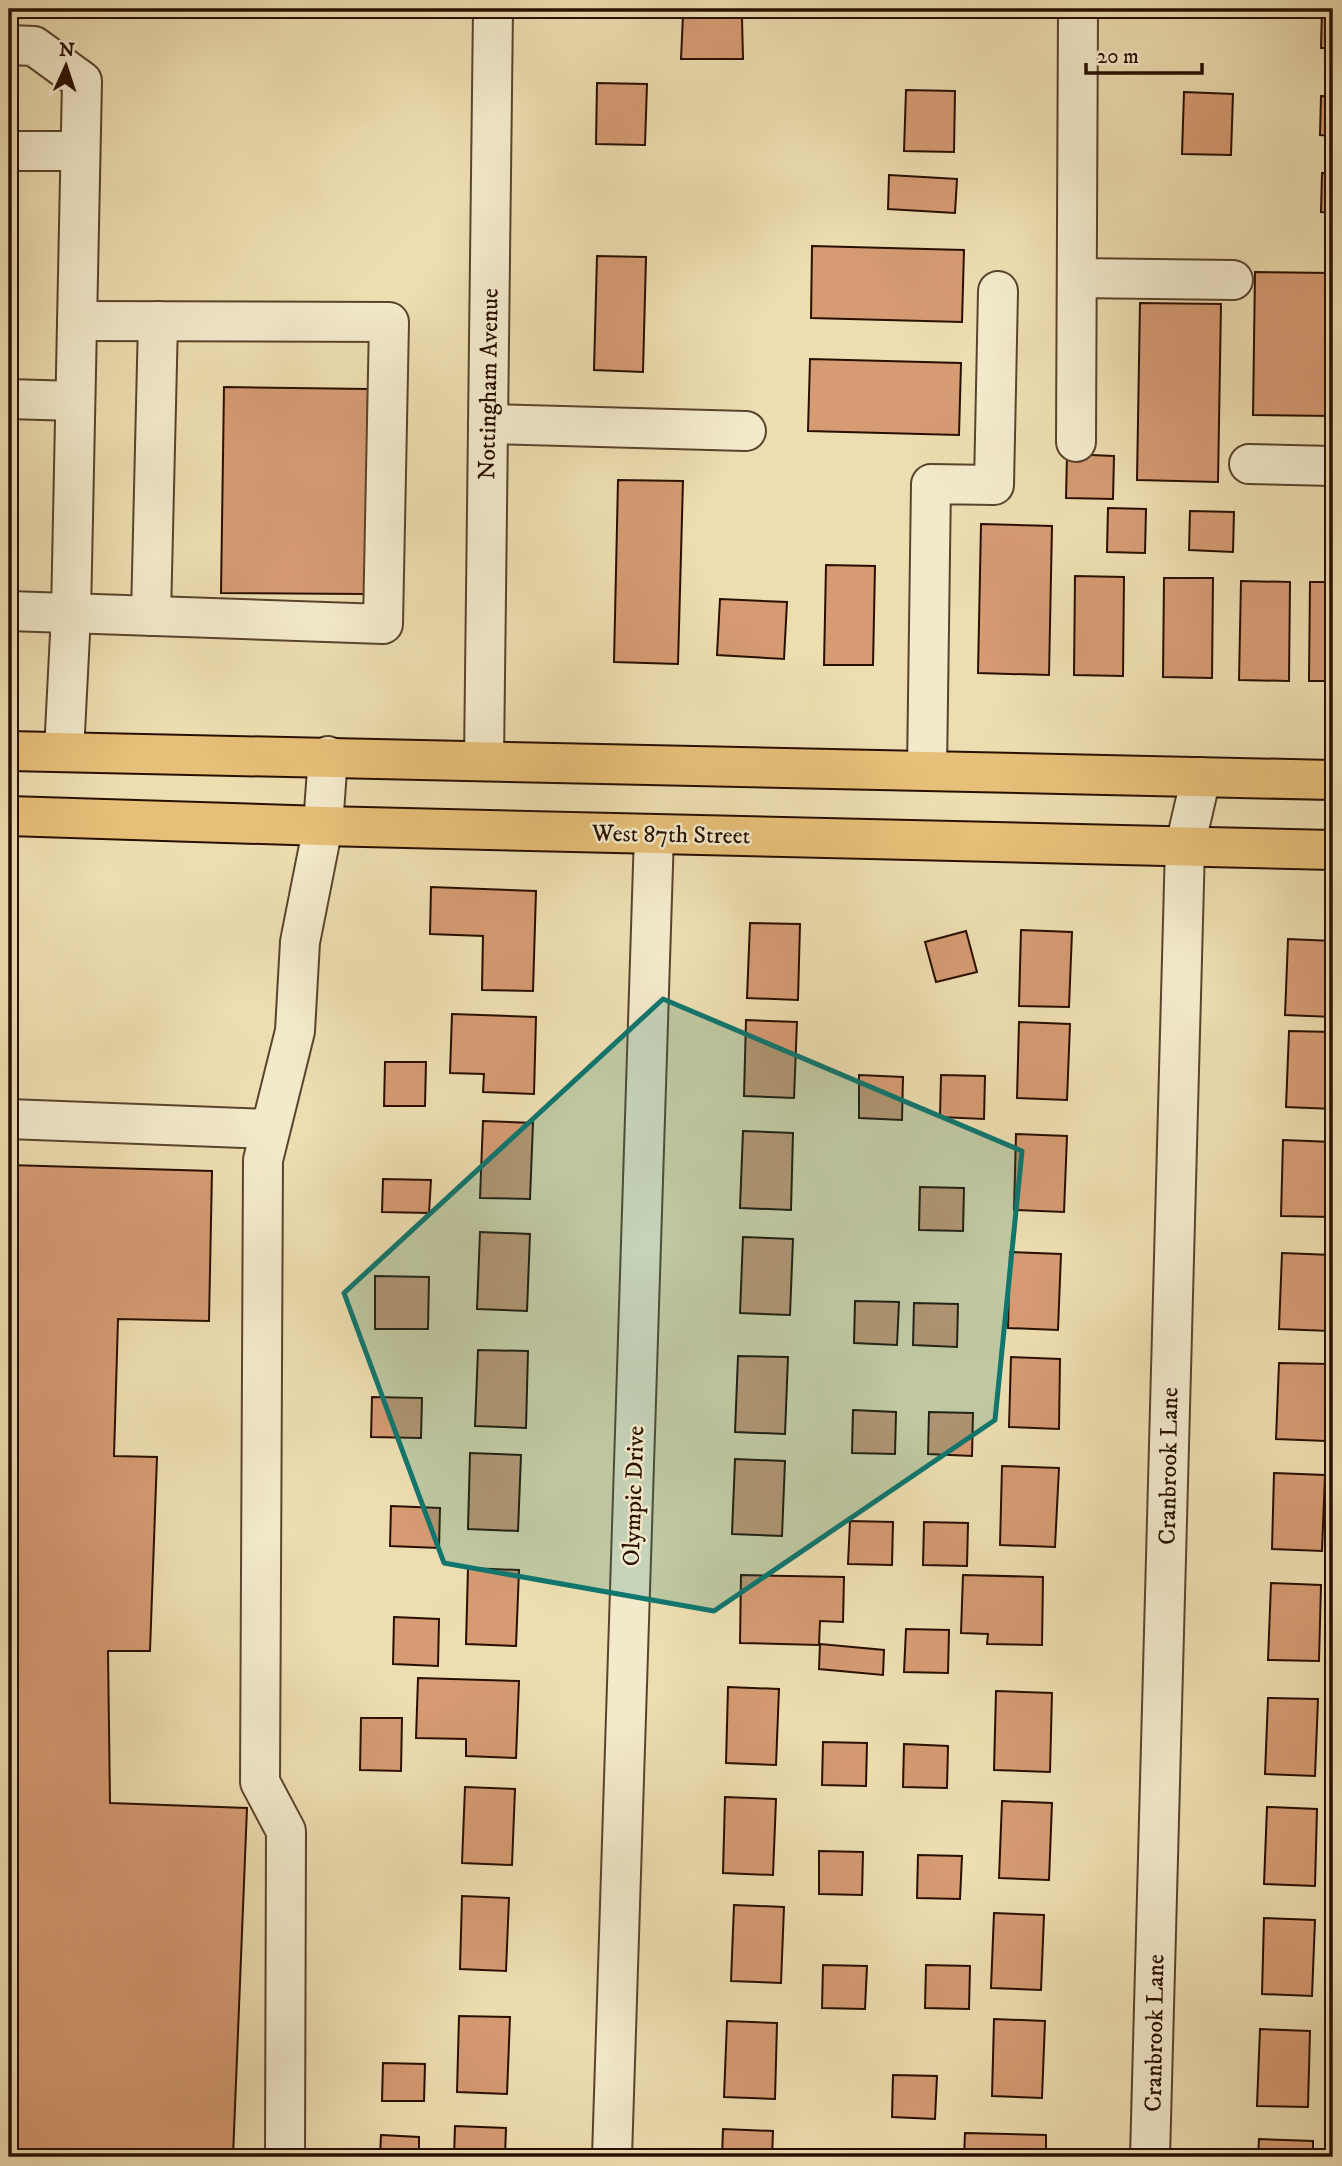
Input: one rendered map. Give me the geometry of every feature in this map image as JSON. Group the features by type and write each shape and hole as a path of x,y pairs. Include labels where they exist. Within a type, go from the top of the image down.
{"main road":[{"path":"9,751 1333,780"},
{"name":"West 87th Street","path":"9,816 1333,850"}],"street":[{"name":"Nottingham Avenue","path":"484,760 493,9"},
{"path":"1076,442 1078,9"},
{"path":"9,45 34,46 82,81 71,614 64,752"},
{"path":"9,151 80,151"},
{"path":"1077,278 1233,280"},
{"path":"928,771 931,484 994,485 998,291"},
{"path":"9,611 383,624 389,322 77,321"},
{"path":"151,616 158,321"},
{"path":"9,399 75,401"},
{"path":"488,424 746,431"},
{"path":"1249,464 1333,466"},
{"path":"285,2157 286,1830 260,1782 263,1160 295,1031 300,942 323,826 328,756"},
{"name":"Cranbrook Lane","path":"1150,2157 1185,846 1201,777"},
{"name":"Olympic Drive","path":"612,2157 654,834"},
{"path":"9,1119 270,1129"}],"highlighted area":[{"path":"663,999 1022,1151 995,1420 714,1611 444,1563 344,1293"}],"building":[{"path":"1322,9 1333,9 1333,48 1321,48"},
{"path":"683,15 742,18 743,59 681,59"},
{"path":"597,83 647,84 645,145 596,144"},
{"path":"906,90 955,91 954,152 904,151"},
{"path":"1184,92 1233,94 1231,155 1182,154"},
{"path":"1321,96 1333,97 1333,136 1320,135"},
{"path":"1322,173 1333,174 1333,213 1321,212"},
{"path":"889,175 957,179 955,213 888,209"},
{"path":"812,246 964,250 962,322 811,318"},
{"path":"597,256 646,257 643,372 594,370"},
{"path":"1255,272 1333,273 1333,416 1253,415"},
{"path":"1140,303 1221,304 1218,482 1137,480"},
{"path":"810,359 961,363 959,435 808,431"},
{"path":"224,387 368,389 365,594 221,593"},
{"path":"1067,454 1114,456 1113,499 1066,498"},
{"path":"618,480 683,481 678,664 614,662"},
{"path":"1108,508 1146,509 1145,553 1107,552"},
{"path":"1190,511 1234,512 1233,552 1189,550"},
{"path":"1328,519 1333,519 1333,558 1327,558"},
{"path":"981,524 1052,526 1049,675 978,673"},
{"path":"826,565 875,566 873,665 824,665"},
{"path":"1075,576 1124,577 1123,676 1074,675"},
{"path":"1164,578 1213,578 1212,678 1163,677"},
{"path":"1241,581 1290,582 1289,681 1239,680"},
{"path":"1310,582 1333,582 1333,681 1309,681"},
{"path":"720,599 787,602 784,659 717,655"},
{"path":"431,887 536,891 533,991 482,990 483,936 430,934"},
{"path":"750,923 800,924 798,1000 747,998"},
{"path":"1021,930 1072,932 1069,1007 1019,1006"},
{"path":"966,931 977,972 936,982 925,942"},
{"path":"1288,939 1333,941 1333,1017 1285,1015"},
{"path":"452,1014 536,1017 534,1094 483,1092 484,1074 450,1073"},
{"path":"746,1020 797,1022 794,1098 744,1096"},
{"path":"1019,1022 1070,1024 1067,1100 1017,1098"},
{"path":"1289,1031 1333,1032 1333,1109 1286,1107"},
{"path":"385,1062 426,1062 425,1106 384,1106"},
{"path":"859,1075 903,1077 902,1120 859,1118"},
{"path":"941,1075 985,1076 984,1119 940,1117"},
{"path":"483,1121 533,1123 530,1199 480,1198"},
{"path":"743,1131 793,1133 791,1210 740,1208"},
{"path":"1016,1134 1067,1136 1064,1212 1014,1210"},
{"path":"1283,1140 1333,1142 1331,1217 1281,1216"},
{"path":"9,1165 212,1171 209,1321 118,1319 114,1456 157,1457 150,1651 108,1651 110,1803 247,1808 233,2157 9,2157"},
{"path":"383,1179 431,1180 429,1213 382,1212"},
{"path":"920,1187 964,1188 963,1231 919,1230"},
{"path":"480,1232 530,1234 527,1311 477,1309"},
{"path":"743,1237 793,1239 790,1315 740,1313"},
{"path":"1010,1252 1061,1254 1058,1330 1008,1328"},
{"path":"1282,1253 1332,1255 1330,1331 1279,1329"},
{"path":"375,1276 429,1277 428,1329 375,1329"},
{"path":"855,1301 899,1302 897,1345 854,1343"},
{"path":"914,1303 958,1304 957,1347 913,1345"},
{"path":"478,1350 528,1351 526,1428 475,1426"},
{"path":"738,1356 788,1357 785,1434 735,1432"},
{"path":"1011,1357 1060,1359 1059,1429 1009,1427"},
{"path":"1279,1363 1329,1364 1326,1441 1276,1439"},
{"path":"372,1397 422,1398 421,1438 371,1437"},
{"path":"853,1410 896,1412 895,1454 852,1453"},
{"path":"929,1412 973,1413 972,1456 928,1454"},
{"path":"470,1453 521,1455 518,1531 468,1529"},
{"path":"735,1459 785,1461 782,1536 732,1534"},
{"path":"1002,1466 1059,1468 1055,1547 1000,1545"},
{"path":"1274,1473 1325,1475 1322,1551 1272,1549"},
{"path":"391,1506 440,1508 439,1548 390,1546"},
{"path":"850,1521 893,1522 892,1565 848,1564"},
{"path":"924,1522 968,1523 967,1566 923,1565"},
{"path":"1326,1536 1333,1536 1333,1579 1325,1578"},
{"path":"468,1568 519,1570 516,1646 466,1644"},
{"path":"741,1575 844,1577 843,1622 820,1621 819,1645 740,1643"},
{"path":"963,1575 1043,1577 1042,1645 987,1644 988,1634 961,1633"},
{"path":"1271,1583 1321,1585 1319,1661 1268,1660"},
{"path":"394,1617 439,1619 438,1666 393,1664"},
{"path":"906,1629 949,1630 948,1673 904,1672"},
{"path":"820,1644 884,1650 883,1675 819,1669"},
{"path":"418,1678 519,1681 516,1758 466,1756 466,1739 416,1738"},
{"path":"728,1687 779,1689 776,1765 726,1763"},
{"path":"996,1691 1052,1693 1050,1772 994,1770"},
{"path":"1268,1698 1318,1699 1315,1776 1265,1774"},
{"path":"361,1718 402,1718 401,1771 360,1770"},
{"path":"823,1742 867,1743 866,1786 822,1785"},
{"path":"904,1744 948,1746 947,1788 903,1787"},
{"path":"465,1787 515,1789 512,1865 462,1863"},
{"path":"725,1797 776,1799 773,1875 723,1873"},
{"path":"1002,1801 1052,1803 1049,1880 999,1878"},
{"path":"1267,1807 1317,1809 1315,1886 1264,1884"},
{"path":"819,1851 863,1852 862,1895 819,1894"},
{"path":"918,1855 962,1856 960,1899 917,1898"},
{"path":"462,1896 509,1898 506,1971 460,1969"},
{"path":"734,1905 784,1907 781,1983 731,1981"},
{"path":"994,1913 1044,1915 1041,1990 991,1988"},
{"path":"1264,1918 1315,1920 1312,1996 1262,1994"},
{"path":"823,1965 867,1966 865,2009 822,2008"},
{"path":"926,1965 970,1966 969,2009 925,2008"},
{"path":"459,2016 510,2017 507,2094 457,2092"},
{"path":"994,2019 1045,2021 1042,2098 992,2096"},
{"path":"727,2021 777,2023 775,2099 724,2097"},
{"path":"1260,2029 1310,2031 1308,2107 1257,2106"},
{"path":"383,2063 425,2064 424,2101 382,2101"},
{"path":"893,2075 937,2076 935,2119 892,2117"},
{"path":"455,2126 506,2128 505,2157 454,2157"},
{"path":"723,2129 773,2131 772,2157 722,2157"},
{"path":"965,2133 1046,2135 1046,2157 964,2157"},
{"path":"381,2135 419,2137 419,2157 380,2157"},
{"path":"1259,2139 1313,2141 1313,2157 1258,2157"}]}
